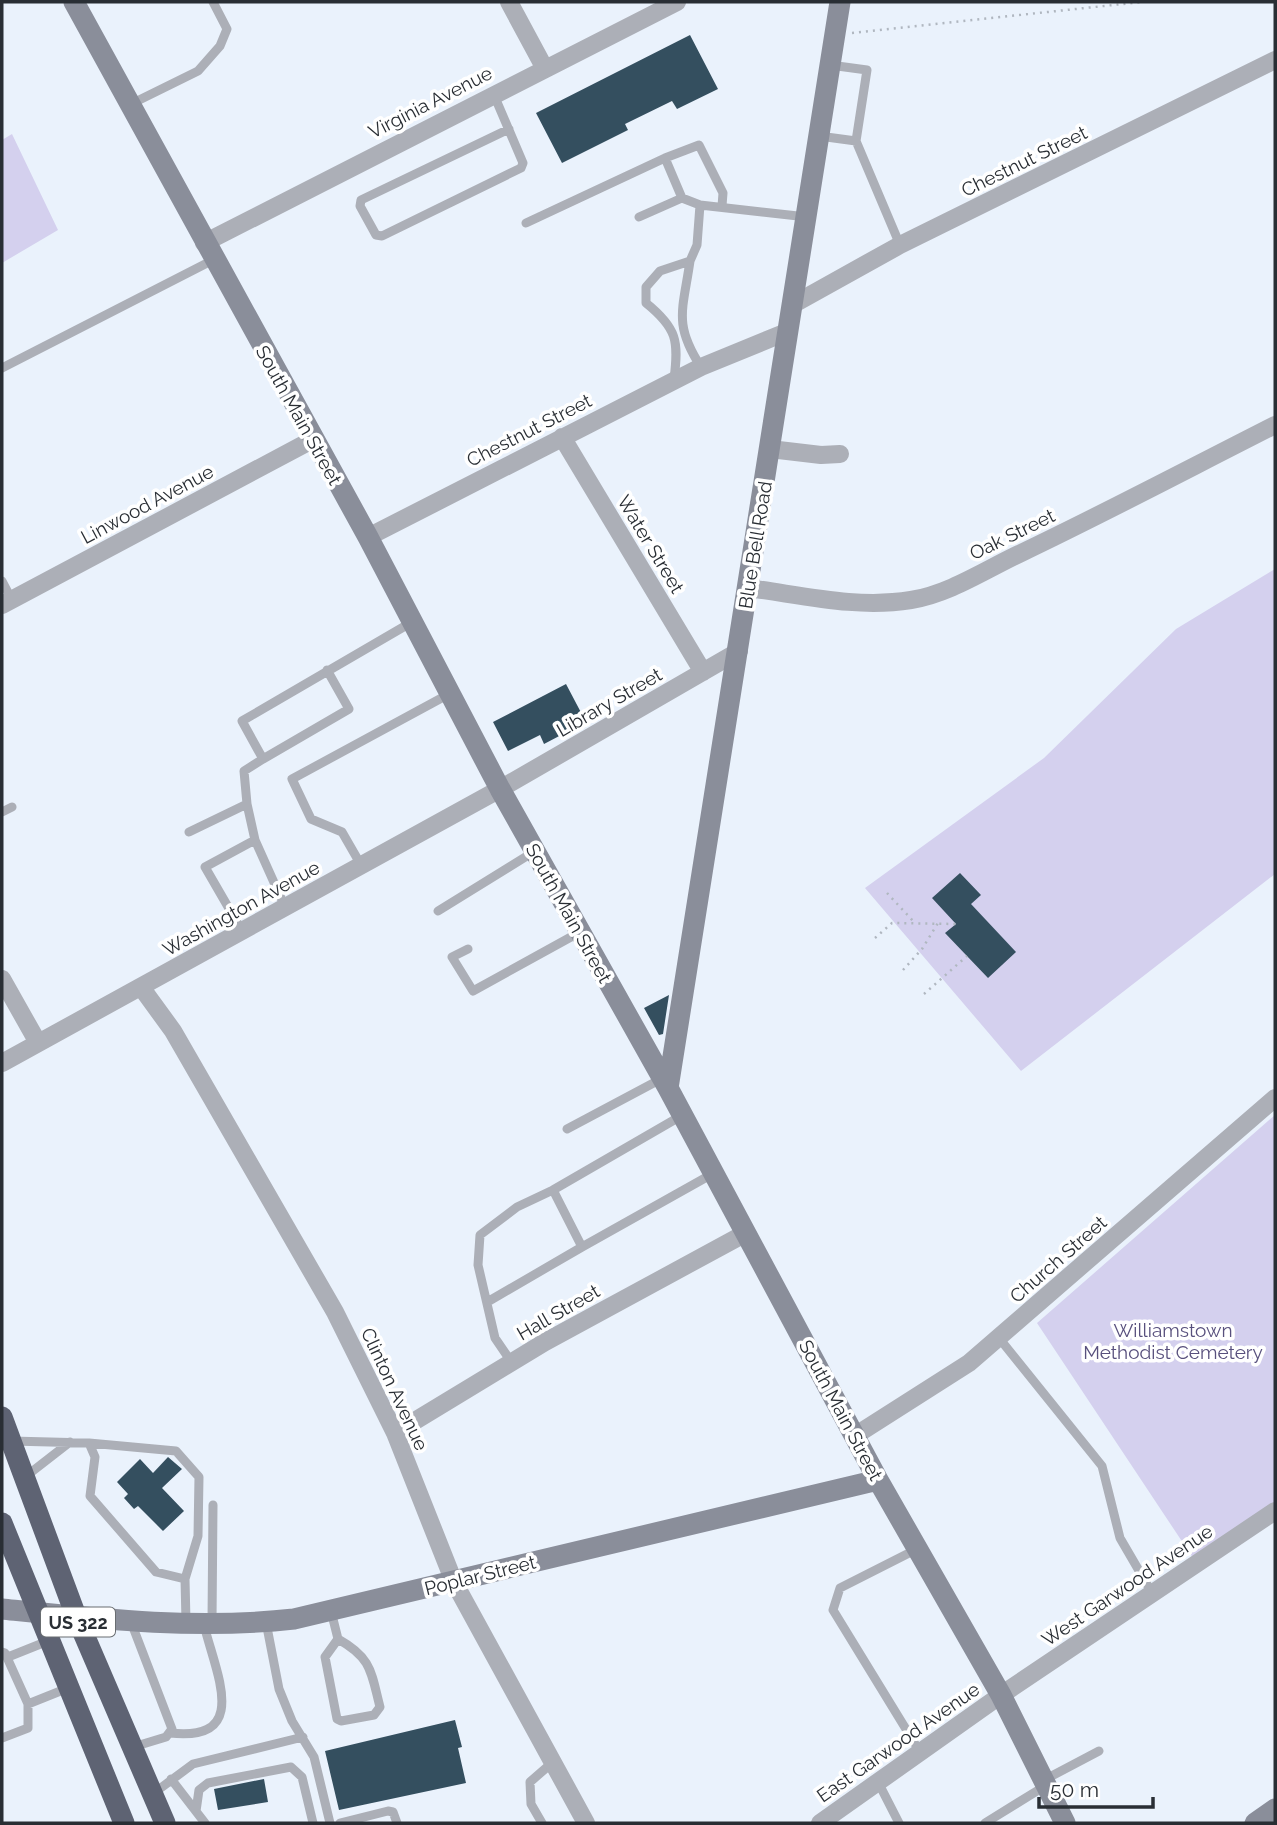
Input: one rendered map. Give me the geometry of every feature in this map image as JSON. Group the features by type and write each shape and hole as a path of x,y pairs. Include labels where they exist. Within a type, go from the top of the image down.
{"highway":[{"name":"US 322","path":"2,1417 76,1616 165,1823"},
{"name":"US 322","path":"2,1523 36,1613 70,1688 124,1823"}],"street":[{"name":"South Main Street","path":"74,2 312,440 368,537 500,789 683,1115 878,1480 1001,1695 1065,1823"},
{"path":"509,2 544,67"},
{"name":"Virginia Avenue","path":"209,251 493,93 677,2"},
{"name":"Blue Bell Road","path":"665,1083 738,651 840,2"},
{"name":"Chestnut Street","path":"794,304 900,245 1275,60"},
{"name":"Chestnut Street","path":"368,537 701,367 789,331"},
{"name":"Oak Street","path":"748,587 877,604 914,599 944,590 1275,425"},
{"name":"Water Street","path":"562,437 703,672"},
{"name":"Linwood Avenue","path":"7,603 312,440"},
{"path":"770,449 821,456 840,454"},
{"name":"Library Street","path":"500,789 738,651"},
{"name":"Washington Avenue","path":"2,1063 37,1041 141,987 500,789"},
{"path":"2,979 37,1041"},
{"name":"Clinton Avenue","path":"141,987 173,1031 335,1312 395,1433 454,1582 586,1823"},
{"name":"Church Street","path":"856,1435 946,1380 999,1338 1275,1098"},
{"name":"Hall Street","path":"395,1433 557,1335 746,1233"},
{"name":"Poplar Street","path":"2,1609 131,1622 265,1622 331,1611 878,1480"},
{"name":"West Garwood Avenue","path":"1001,1695 1275,1511"},
{"name":"East Garwood Avenue","path":"829,1821 878,1782 1001,1695"},
{"path":"1255,1823 1275,1809"}],"lane":[{"path":"130,105 207,64 227,29 213,2"},
{"path":"830,65 867,70 856,141 900,245"},
{"path":"493,93 509,129 523,163 521,168 382,236 376,235 360,206 361,200 509,129"},
{"path":"819,136 856,141"},
{"path":"526,223 665,158 699,145 723,193 722,206"},
{"path":"665,158 682,198"},
{"path":"639,217 682,198 700,205 807,217"},
{"path":"700,205 697,245 690,261 681,324 685,343 701,367"},
{"path":"2,368 209,251"},
{"path":"674,381 678,352 675,332 646,303 646,287 660,271 690,261"},
{"path":"2,580 7,603"},
{"path":"263,759 242,722 412,622"},
{"path":"285,907 255,840 247,804 244,771 349,709 327,670"},
{"path":"361,865 342,832 311,819 292,779 449,693"},
{"path":"189,832 247,804"},
{"path":"2,812 12,807"},
{"path":"242,931 205,867 255,840"},
{"path":"438,911 535,851"},
{"path":"468,949 452,957 473,991 580,932"},
{"path":"567,1129 665,1083"},
{"path":"512,1363 495,1338 489,1301 478,1265 480,1235 517,1207 553,1190 683,1115"},
{"path":"489,1301 714,1173"},
{"path":"553,1190 582,1247"},
{"path":"999,1338 1102,1466 1120,1538 1152,1593"},
{"path":"11,1441 89,1443 176,1451 199,1477 198,1536 185,1579 219,1686 222,1710 219,1723 208,1731 190,1735 170,1733 133,1746"},
{"path":"25,1477 70,1442"},
{"path":"89,1443 95,1457 90,1496 156,1572 185,1579"},
{"path":"200,1623 213,1505"},
{"path":"917,1549 840,1588 833,1610 920,1752"},
{"path":"331,1611 338,1639 326,1657 337,1719 341,1721 374,1715 380,1707 368,1663 355,1648 338,1639"},
{"path":"131,1622 172,1730 170,1733"},
{"path":"265,1622 279,1689 292,1720 314,1757 330,1823"},
{"path":"2,1738 28,1728 27,1704 5,1655 48,1642"},
{"path":"27,1704 70,1688"},
{"path":"153,1794 193,1764 303,1737"},
{"path":"985,1823 1100,1751"},
{"path":"542,1823 531,1804 530,1782 553,1762"},
{"path":"196,1811 199,1790 208,1783 291,1767 302,1777 313,1823"},
{"path":"171,1779 205,1823"},
{"path":"878,1782 899,1823"},
{"path":"340,1823 388,1811 393,1812 397,1823"}],"path":[{"path":"835,33 879,33 1141,2"},
{"path":"887,894 915,923"},
{"path":"876,938 892,923 956,924"},
{"path":"903,970 922,949 938,923"},
{"path":"924,995 967,956"}],"green space":[{"path":"12,134 58,230 2,263 2,140"},
{"path":"1275,569 1275,874 1021,1071 865,888 1044,758 1176,629"},
{"name":"Williamstown Methodist Cemetery","path":"1275,1115 1275,1507 1195,1561 1037,1323"}],"building":[{"path":"690,35 718,89 677,109 672,101 625,124 628,130 562,163 536,113"},
{"path":"566,684 586,722 544,744 540,735 508,751 493,722"},
{"path":"960,873 981,895 971,904 1016,952 988,978 945,933 956,924 932,898"},
{"path":"669,995 663,1034 659,1035 644,1008"},
{"path":"168,1457 182,1469 162,1488 184,1511 163,1531 138,1506 134,1509 124,1498 128,1494 117,1482 140,1459 153,1473"},
{"path":"455,1720 462,1747 458,1748 466,1783 339,1810 325,1751"},
{"path":"264,1779 268,1802 218,1810 214,1789"}]}
